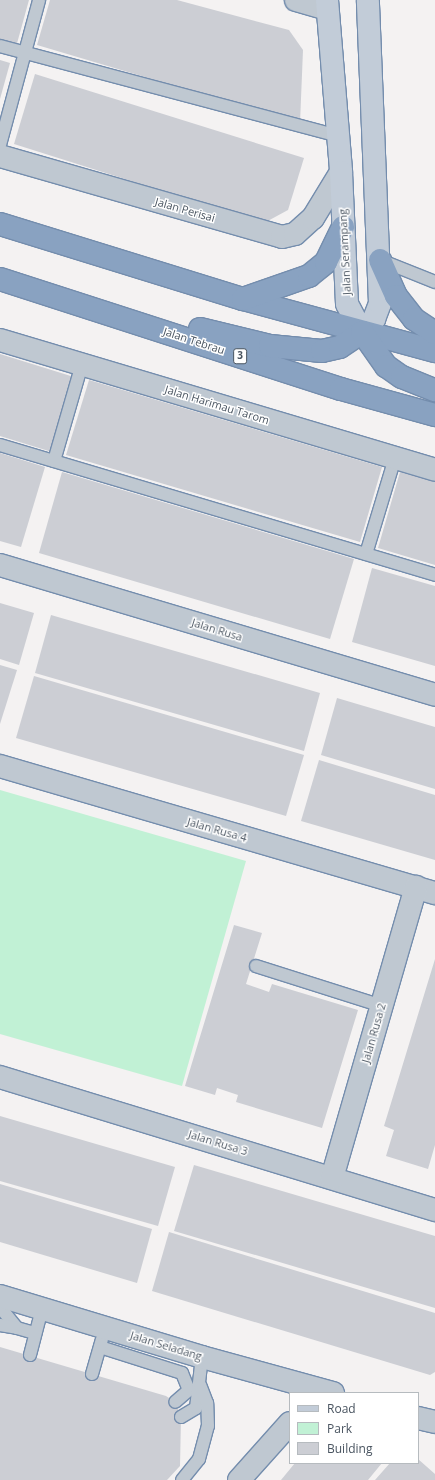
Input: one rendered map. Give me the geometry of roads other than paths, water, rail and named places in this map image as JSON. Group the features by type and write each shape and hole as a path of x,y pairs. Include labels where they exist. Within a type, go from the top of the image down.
{"highway":[{"path":"0,224 243,299 435,351"},
{"path":"243,299 309,276 326,262 344,227"},
{"path":"380,260 396,296 414,319 435,333"},
{"name":"Jalan Tebrau","path":"0,279 341,389 435,415"},
{"path":"47,293 299,350 322,352 340,347 362,332"},
{"path":"362,332 386,366 402,377 435,390"}],"main road":[{"path":"362,332 374,319 380,303 380,260 368,0"},
{"name":"Jalan Serampang","path":"327,5 341,172 348,304 362,332"}],"street":[{"path":"296,0 327,5"},
{"name":"Jalan Perisai","path":"0,156 282,237 295,234 313,218 341,172"},
{"name":"Jalan Harimau Tarom","path":"0,340 435,470"},
{"name":"Jalan Rusa","path":"0,565 435,695"},
{"name":"Jalan Rusa 4","path":"0,766 426,890"},
{"name":"Jalan Rusa 2","path":"332,1178 382,1006 426,890"},
{"name":"Jalan Rusa 3","path":"0,1077 435,1210"},
{"name":"Jalan Seladang","path":"0,1296 42,1309 103,1337 202,1357 323,1392"},
{"path":"419,1418 435,1422"},
{"path":"239,1480 289,1424"}],"lane":[{"path":"0,145 39,0"},
{"path":"0,46 338,136"},
{"path":"380,260 435,282"},
{"path":"54,461 82,364"},
{"path":"0,445 435,575"},
{"path":"366,554 395,458"},
{"path":"256,966 382,1006"},
{"path":"0,1307 17,1328"},
{"path":"30,1355 42,1309"},
{"path":"0,1325 35,1333"},
{"path":"92,1374 103,1337 182,1373 189,1390 174,1402"},
{"path":"181,1417 196,1408 200,1385 202,1357"},
{"path":"182,1480 199,1458 208,1426 207,1403 200,1385"}]}
